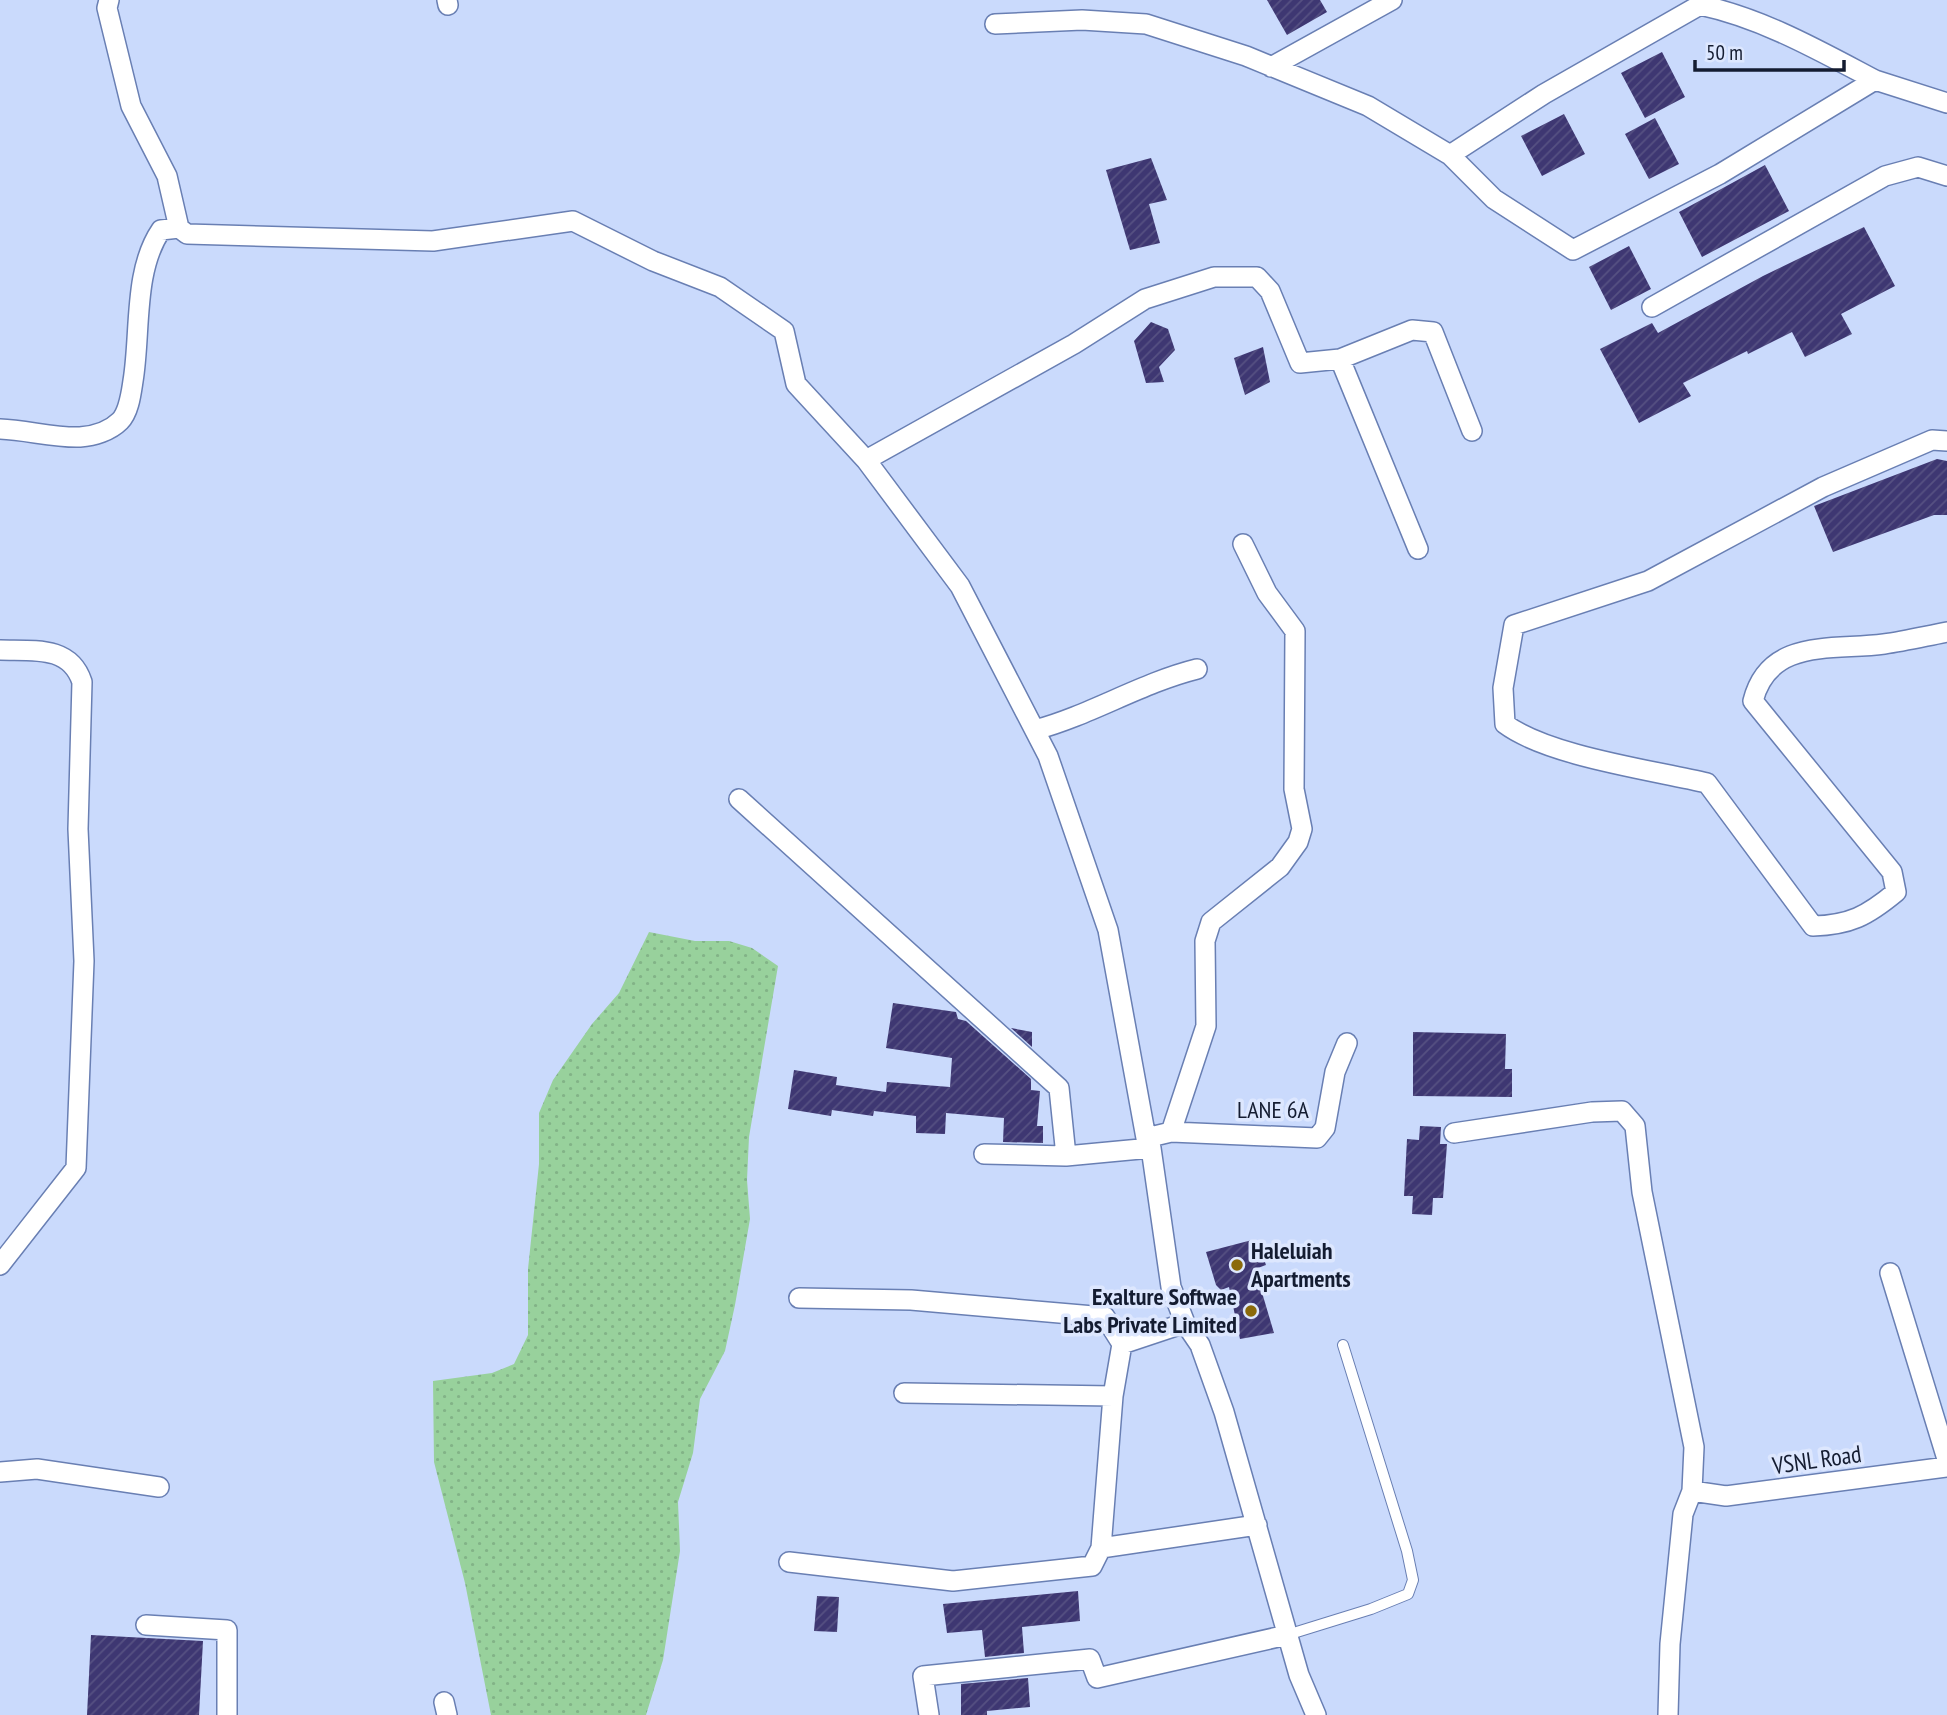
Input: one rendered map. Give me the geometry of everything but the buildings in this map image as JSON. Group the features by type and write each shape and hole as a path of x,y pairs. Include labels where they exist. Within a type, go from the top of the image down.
{"street":[{"path":"109,0 107,8 131,106 167,176 179,228 187,234 203,237 433,241 573,221 653,261 720,288 784,331 796,384 866,460 960,586 1048,756 1108,930 1148,1143 1171,1287 1185,1323 1200,1345 1224,1412 1299,1675 1316,1715"},
{"path":"1271,67 1392,0"},
{"path":"1450,155 1544,94 1700,5 1720,9 1805,44 1875,80 1947,103"},
{"path":"995,24 1082,20 1146,24 1271,67 1368,106 1450,155 1494,199 1573,250 1720,174 1875,80"},
{"path":"1652,307 1885,176 1918,167 1947,176"},
{"path":"0,429 81,437 105,432 121,420 129,403 138,352 145,264 151,244 161,230 179,228"},
{"path":"866,460 1074,344 1145,299 1214,277 1257,277 1270,291 1300,363 1340,359 1412,330 1433,332 1472,431"},
{"path":"1340,359 1418,550"},
{"path":"1947,441 1932,440 1823,487 1648,582 1514,625 1503,688 1506,724 1523,737 1559,749 1707,783 1813,926 1846,925 1878,907 1896,892 1892,872 1754,701 1758,682 1780,661 1815,647 1882,645 1947,632"},
{"path":"984,1154 1066,1156 1148,1143 1171,1132 1206,1026 1205,941 1211,922 1280,867 1298,842 1302,829 1294,789 1294,631 1267,593 1243,544"},
{"path":"0,650 55,652 78,668 82,682 78,829 84,961 76,1168 0,1265"},
{"path":"1035,730 1072,720 1174,674 1196,669"},
{"path":"739,799 1059,1088 1066,1156"},
{"name":"LANE 6A","path":"1171,1132 1317,1138 1325,1128 1335,1072 1347,1043"},
{"path":"1454,1133 1592,1112 1622,1111 1635,1126 1642,1192 1692,1435 1692,1491 1683,1514 1670,1644 1668,1715"},
{"path":"1889,1273 1947,1459"},
{"path":"789,1562 953,1581 1092,1566 1101,1548 1113,1396 1122,1343 1105,1317 911,1300 799,1298"},
{"path":"1122,1343 1185,1323"},
{"path":"904,1393 1113,1396"},
{"name":"VSNL Road","path":"1692,1491 1726,1496 1947,1467"},
{"path":"0,1472 37,1469 159,1487"},
{"path":"1101,1548 1258,1525"},
{"path":"146,1625 227,1630 227,1715"},
{"path":"929,1715 923,1676 1090,1659 1097,1678 1287,1635"}],"lane":[{"path":"1287,1635 1371,1609 1408,1594 1413,1580 1407,1551 1343,1345"}],"green space":[{"path":"649,932 695,941 729,941 752,948 778,966 749,1137 747,1180 750,1219 735,1305 725,1351 700,1399 693,1453 678,1502 680,1551 663,1660 646,1715 491,1715 465,1583 434,1462 433,1381 492,1373 514,1364 528,1335 528,1269 539,1164 539,1113 553,1080 592,1024 619,993"}],"place":[{"name":"Haleluiah Apartments","path":"1237,1265"},
{"name":"Exalture Softwae Labs Private Limited","path":"1251,1311"}]}
